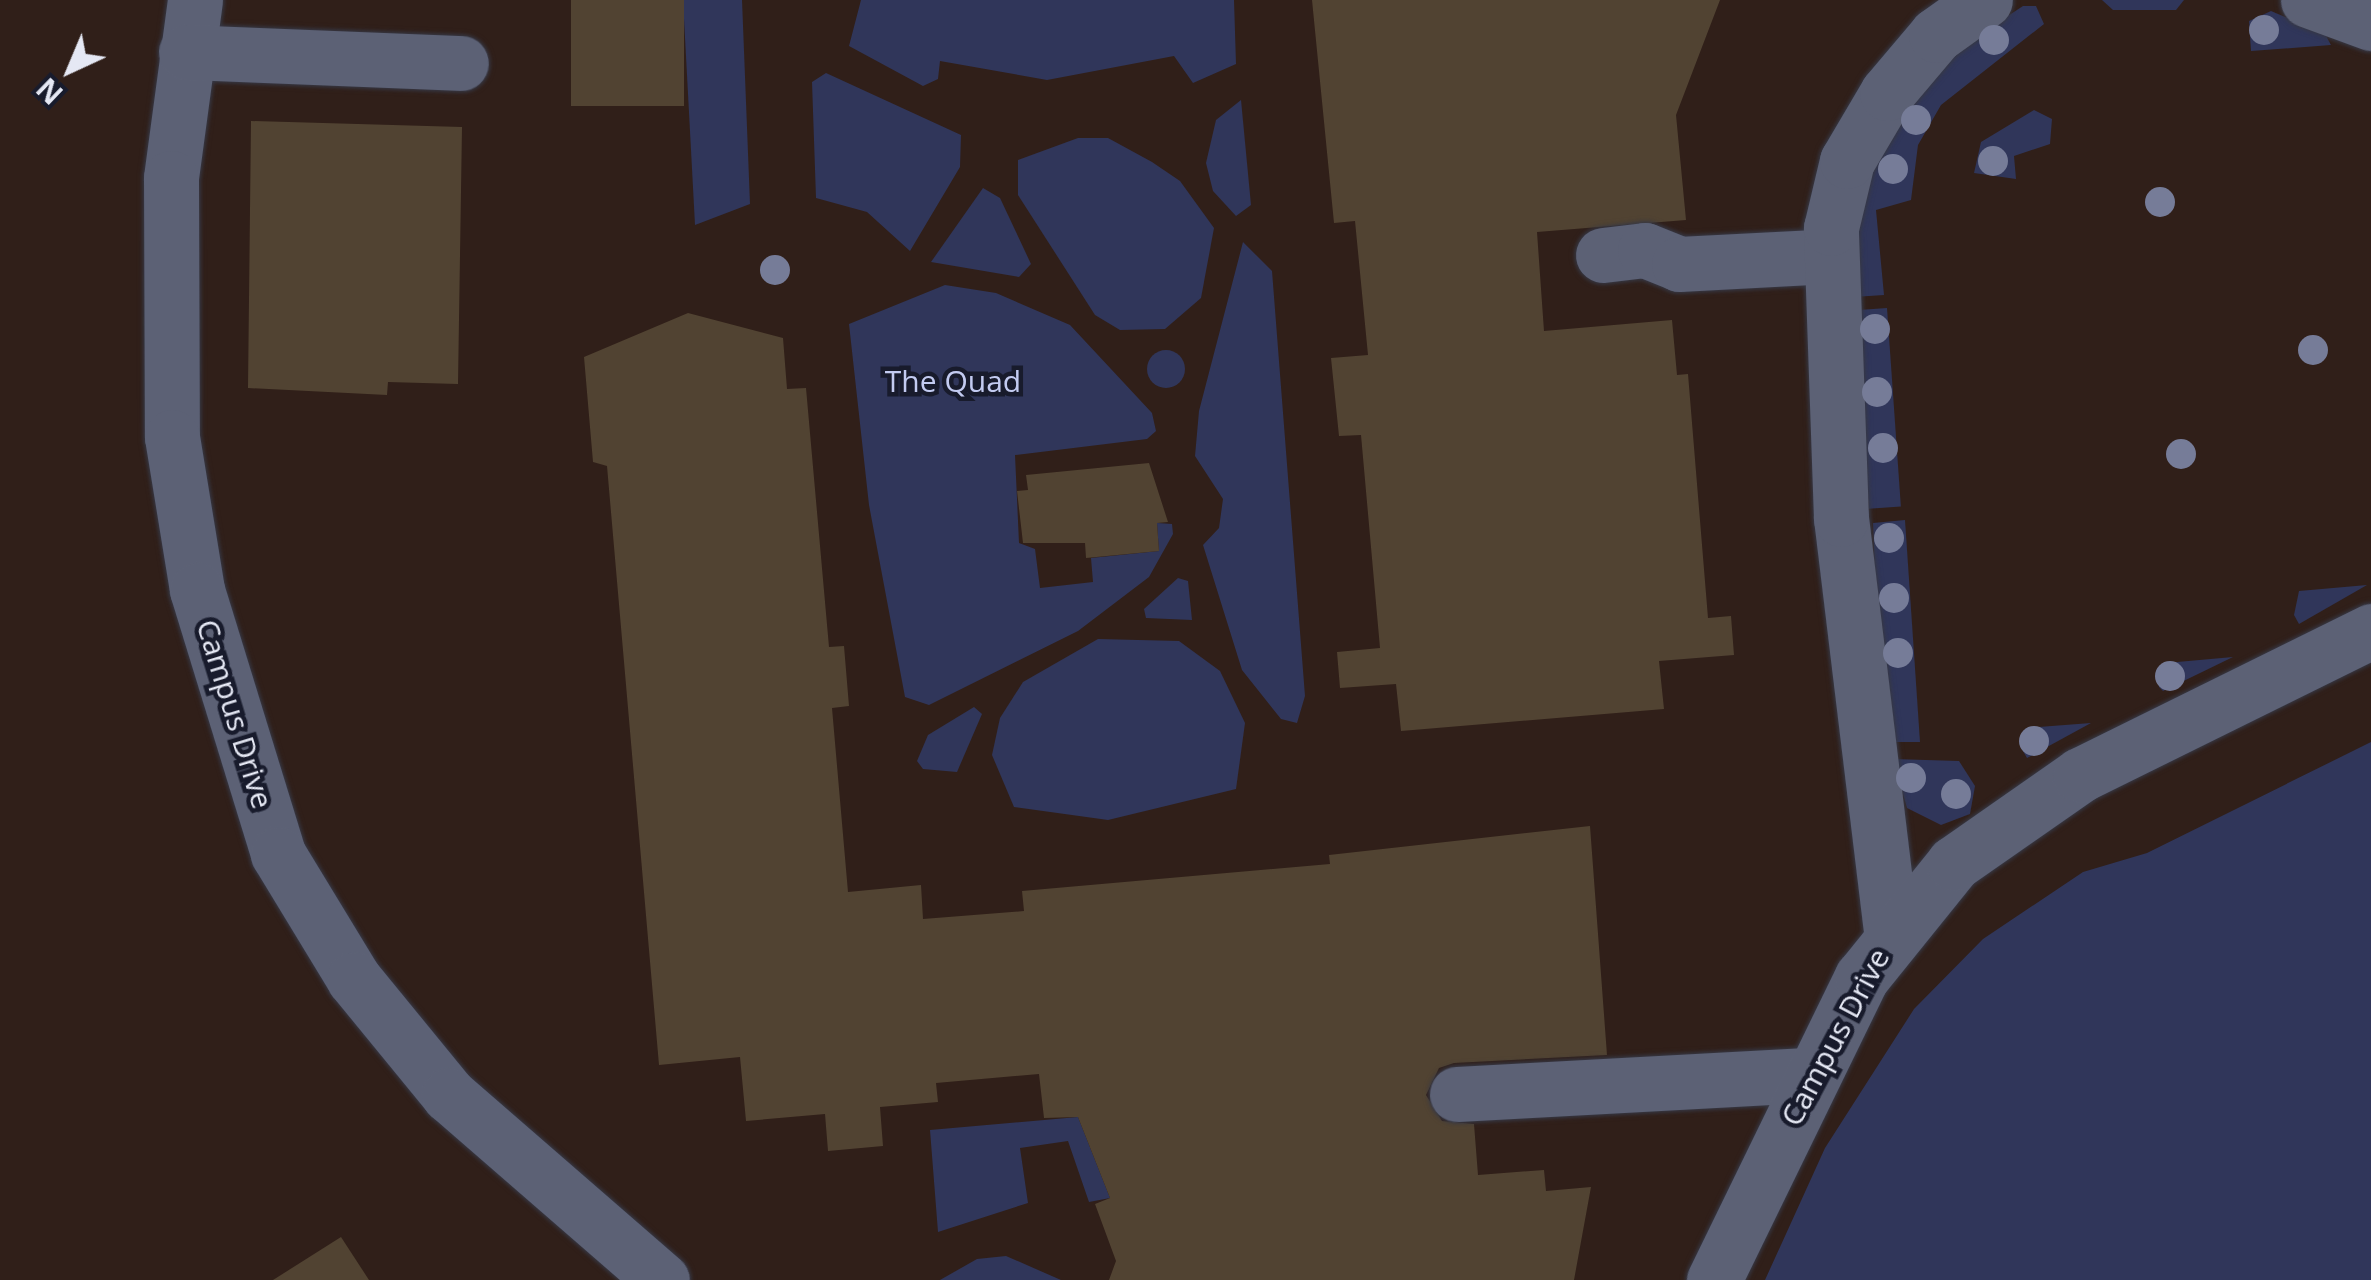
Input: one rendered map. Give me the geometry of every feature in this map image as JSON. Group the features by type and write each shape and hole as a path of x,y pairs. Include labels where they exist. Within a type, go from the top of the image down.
{"street":[{"path":"1891,931 1842,538 1830,256 1838,191 1861,134 1936,35 1986,0"},
{"path":"2308,0 2371,23"},
{"path":"190,26 461,63"},
{"name":"Campus Drive","path":"190,26 165,326 180,506 278,854 354,979 450,1095 662,1280"},
{"path":"1603,255 1645,250 1679,264 1830,256"},
{"name":"Campus Drive","path":"1714,1280 1811,1075 1891,931 1954,863 2050,794 2371,631"},
{"path":"1457,1094 1811,1075"}],"shaded area":[{"path":"0,0 2371,0 2371,1186 2332,1280 0,1280"}],"green space":[{"path":"683,0 742,0 750,204 695,225"},
{"path":"861,0 1234,0 1236,64 1193,83 1174,56 1047,80 940,61 938,79 923,86 849,46"},
{"path":"2102,0 2184,0 2176,10 2113,10"},
{"path":"2023,6 2036,6 2044,24 1941,105 1918,145 1911,200 1876,210 1884,295 1854,297 1854,249 1878,150 1947,56"},
{"path":"2271,11 2325,34 2331,45 2251,51 2249,21"},
{"path":"826,73 961,135 960,167 910,251 867,212 816,198 812,82"},
{"path":"1241,100 1251,205 1236,216 1213,191 1206,163 1216,120"},
{"path":"2034,110 2052,119 2050,144 2014,156 2016,179 1974,173 1981,142"},
{"name":"The Quad","path":"1078,138 1108,138 1152,162 1180,181 1214,228 1201,298 1165,329 1120,330 1095,315 1018,195 1018,160"},
{"name":"The Quad","path":"983,188 1000,198 1031,264 1019,277 931,262"},
{"path":"1243,242 1272,271 1305,696 1297,723 1281,719 1242,670 1203,545 1219,528 1223,499 1195,456 1199,411"},
{"name":"The Quad","path":"945,285 996,293 1070,325 1152,413 1156,431 1147,439 1015,455 1019,543 1035,549 1040,588 1093,582 1091,558 1159,551 1157,523 1172,524 1173,534 1149,577 1078,631 929,705 905,697 869,505 849,324"},
{"path":"1887,308 1901,507 1869,509 1855,310"},
{"path":"1166,350 1179,356 1185,369 1179,382 1166,388 1153,382 1147,369 1153,356"},
{"path":"1905,520 1920,742 1890,742 1873,523"},
{"path":"1178,578 1188,581 1192,620 1146,618 1144,609"},
{"path":"2367,585 2299,624 2294,615 2299,591"},
{"path":"1098,639 1179,641 1220,671 1245,723 1236,789 1108,820 1014,807 992,755 1000,718 1023,682"},
{"path":"2233,657 2163,691 2159,687 2166,663"},
{"path":"974,707 982,714 957,772 923,769 917,761 928,735"},
{"path":"2091,723 2027,758 2023,751 2027,728"},
{"path":"2371,742 2371,1280 1765,1280 1825,1148 1914,1009 1983,939 2083,872 2147,853"},
{"path":"1893,759 1959,761 1975,786 1970,814 1941,825 1907,808"},
{"path":"1078,1117 1110,1198 1089,1202 1068,1141 1020,1148 1028,1203 938,1232 930,1130"},
{"path":"1006,1256 1061,1280 940,1280 977,1259"}],"building":[{"path":"571,0 684,0 684,106 571,106"},
{"path":"1312,0 1720,0 1676,115 1686,220 1537,232 1544,331 1672,320 1677,375 1688,374 1708,618 1731,616 1734,655 1659,661 1664,709 1401,731 1396,684 1340,688 1337,652 1380,648 1361,435 1339,436 1331,358 1368,355 1355,221 1334,223"},
{"path":"251,121 462,127 458,384 388,382 387,395 248,388"},
{"path":"688,313 783,338 787,389 806,388 829,647 844,646 849,706 832,708 848,892 921,885 923,919 1024,911 1022,891 1330,864 1329,855 1590,826 1607,1055 1454,1063 1439,1068 1426,1095 1442,1121 1474,1124 1478,1175 1544,1170 1546,1191 1591,1187 1574,1280 1109,1280 1116,1261 1095,1204 1110,1198 1078,1117 1044,1118 1039,1074 936,1083 938,1102 880,1107 883,1146 828,1151 825,1114 746,1121 740,1057 659,1065 607,466 593,462 584,357"},
{"path":"1149,463 1168,522 1157,523 1159,551 1086,558 1085,543 1023,543 1017,491 1028,490 1026,475"},
{"path":"341,1237 369,1280 273,1280"}]}
